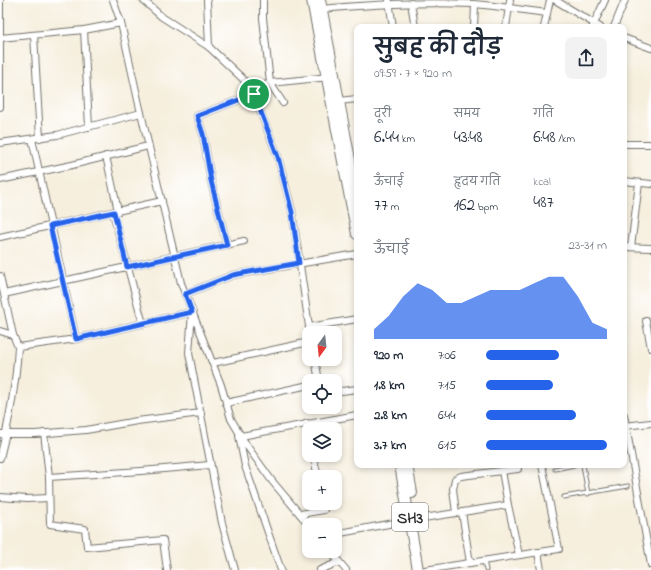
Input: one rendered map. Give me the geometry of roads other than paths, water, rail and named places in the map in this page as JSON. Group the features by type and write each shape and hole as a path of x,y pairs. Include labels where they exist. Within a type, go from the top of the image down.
{"main road":[{"path":"312,0 331,76 339,101 354,181"},
{"path":"320,4 354,216"},
{"name":"SH3","path":"401,468 425,570"},
{"name":"SH3","path":"407,468 418,570"}],"street":[{"path":"0,0 0,107"},
{"path":"113,0 121,23 148,146 174,256 185,294 222,385 231,419 272,480 303,518"},
{"path":"143,0 162,17 209,47 242,78 253,92 278,157 292,212 309,326"},
{"path":"207,0 209,47"},
{"path":"263,0 263,18 270,84 283,103"},
{"path":"506,24 510,0"},
{"path":"545,24 550,0"},
{"path":"555,0 591,24"},
{"path":"593,24 605,0"},
{"path":"615,24 625,0"},
{"path":"389,2 392,24"},
{"path":"320,4 431,2 475,4 547,12"},
{"path":"411,3 414,24"},
{"path":"474,24 475,4"},
{"path":"1,38 84,30 121,23"},
{"path":"84,30 89,127"},
{"path":"34,35 40,138"},
{"path":"627,39 651,48"},
{"path":"227,245 211,181 203,134 197,116 270,84 331,76"},
{"path":"339,101 354,99"},
{"path":"0,143 40,138 141,113"},
{"path":"32,139 76,339"},
{"path":"627,144 651,144"},
{"path":"0,180 148,146"},
{"path":"106,156 127,267 142,324"},
{"path":"627,181 651,184"},
{"path":"639,183 627,247 651,248"},
{"path":"0,237 162,201"},
{"path":"4,294 244,241"},
{"path":"185,294 233,275 354,254"},
{"path":"0,276 13,335 18,347 17,374 3,434 0,458"},
{"path":"18,347 76,339 192,312"},
{"path":"192,312 189,353 232,569"},
{"path":"327,326 354,320"},
{"path":"646,321 651,348"},
{"path":"0,331 13,335"},
{"path":"213,363 302,344"},
{"path":"226,403 302,387"},
{"path":"342,391 354,389"},
{"path":"3,434 86,430 138,421 201,413"},
{"path":"313,422 354,415"},
{"path":"627,426 651,423"},
{"path":"240,434 302,424"},
{"path":"44,433 49,477 50,524 85,529 87,547 163,540 167,570"},
{"path":"240,434 245,466 281,570"},
{"path":"627,439 648,531 651,565"},
{"path":"49,477 141,471 210,464"},
{"path":"425,570 559,549 543,468"},
{"path":"470,563 453,489 455,479 461,476 518,469"},
{"path":"502,471 519,555"},
{"path":"0,497 27,499 50,498"},
{"path":"342,533 413,519 508,505"},
{"path":"300,514 324,510"},
{"path":"538,552 542,570"},
{"path":"336,558 346,570"},
{"path":"320,570 339,562"}],"lane":[{"path":"555,469 560,468"},
{"path":"584,468 588,494"},
{"path":"564,497 628,486"},
{"path":"484,561 486,570"}]}
